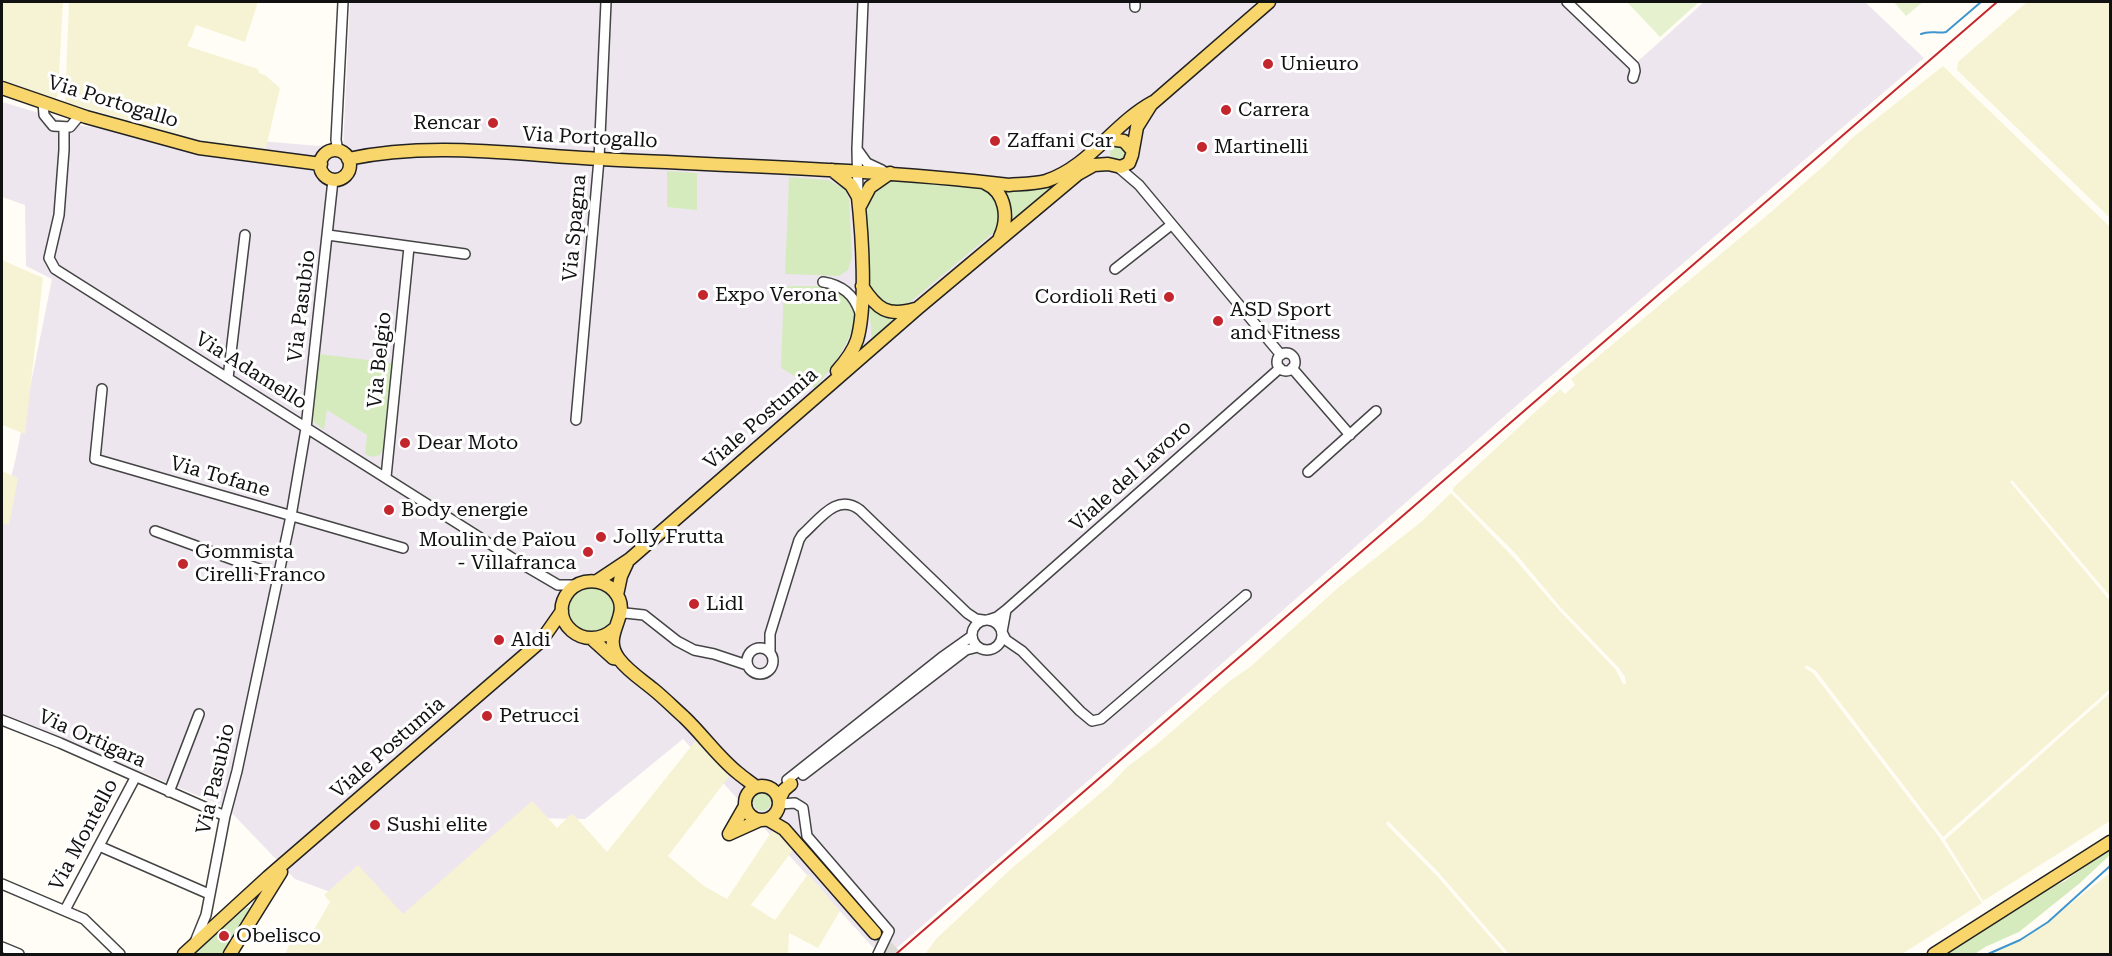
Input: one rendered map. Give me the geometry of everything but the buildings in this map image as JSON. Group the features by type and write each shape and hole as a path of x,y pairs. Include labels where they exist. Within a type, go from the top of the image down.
{"main road":[{"path":"1115,166 1107,159 1111,144 1153,102 1269,2"},
{"name":"Via Portogallo","path":"2,88 135,132 199,148 321,164"},
{"path":"1132,154 1137,127 1153,102"},
{"path":"859,202 870,187 890,172 1009,185 1046,181 1066,171 1087,156 1138,110 1153,102"},
{"path":"1087,156 1111,144 1124,141 1132,154"},
{"name":"Via Portogallo","path":"348,159 383,153 448,149 599,159 890,172"},
{"path":"338,151 346,155 348,159 350,168 346,176 333,180 322,173 321,164 328,152 338,151"},
{"name":"Viale Postumia","path":"597,581 630,559 918,308 1078,174 1094,165 1125,165 1132,154"},
{"path":"818,395 856,342 861,315 859,202 851,185 831,169"},
{"path":"983,182 994,188 1004,206 1005,222 998,241"},
{"path":"862,286 874,303 882,309 896,312 918,308"},
{"name":"Viale Postumia","path":"617,595 621,576 630,559"},
{"path":"614,629 602,637 592,639 582,638 573,633 567,626 562,610 568,592 576,585 586,581 597,581 612,589 620,603 620,616 614,629 612,645 619,659 685,718 737,773 750,796 754,818 784,829 875,933"},
{"name":"Viale Postumia","path":"184,954 194,945 209,923 234,908 541,640 562,610"},
{"name":"Viale Postumia","path":"541,640 558,634 573,633"},
{"path":"592,639 613,658 619,659"},
{"path":"789,782 779,805 764,820 729,834 750,796 789,782"},
{"path":"770,788 774,790 784,829"},
{"path":"1934,954 2110,842"},
{"path":"230,954 288,861"},
{"path":"234,908 249,902 254,907 254,915"}],"street":[{"path":"338,151 336,140 343,2"},
{"name":"Via Spagna","path":"576,420 599,159 606,2"},
{"path":"859,202 857,149 863,2"},
{"path":"1567,2 1634,66 1633,78"},
{"path":"43,102 46,119 53,126 70,127 80,115"},
{"name":"Via Adamello","path":"64,128 58,215 49,258 56,269 549,580 558,585 576,585"},
{"path":"831,169 846,165 857,149"},
{"path":"857,149 872,166 890,172"},
{"path":"1132,154 1134,174 1139,185"},
{"path":"1115,166 1139,185 1281,355"},
{"name":"Via Pasubio","path":"209,923 209,894 291,516 306,428 333,180"},
{"path":"1114,269 1171,225"},
{"path":"228,378 245,234"},
{"path":"328,235 465,254"},
{"name":"Via Belgio","path":"386,477 409,247"},
{"path":"823,282 842,287 850,294 861,315"},
{"path":"1286,353 1293,357 1292,368 1286,370 1280,368 1277,362 1281,355 1286,353"},
{"name":"Viale del Lavoro","path":"985,620 997,617 1006,610 1280,368"},
{"path":"1292,368 1350,435"},
{"name":"Via Tofane","path":"102,389 95,459 402,548"},
{"path":"1308,472 1376,411"},
{"path":"771,634 752,650 747,661 752,672 765,673 772,667 771,634 802,535 833,507 843,503 849,503 860,510 967,614 976,619 997,623 1006,640 1022,651 1092,721 1101,719 1246,595"},
{"path":"155,531 278,576"},
{"path":"549,580 560,595 562,610"},
{"path":"997,646 1000,642 1006,610"},
{"path":"620,616 625,613 644,615 694,650 747,661"},
{"path":"967,614 978,647"},
{"path":"789,782 972,634 974,626 985,620"},
{"path":"789,782 966,650 978,647 987,650 997,646 1015,646"},
{"path":"758,647 770,652"},
{"path":"169,792 199,714"},
{"name":"Via Ortigara","path":"2,720 60,743 225,816"},
{"name":"Via Montello","path":"65,909 135,778"},
{"path":"779,805 795,803 803,808 807,836 889,931 878,954"},
{"path":"99,846 209,894"},
{"path":"2,884 84,919 120,954"},
{"path":"2,947 19,954"}],"shaded area":[{"path":"2,2 63,2 56,99 2,80"},
{"path":"69,2 258,2 245,42 196,25 187,46 258,69 259,73 265,75 280,88 266,148 218,144 177,135 65,102"},
{"path":"350,2 1565,2 1637,62 1704,2 1865,2 1924,58 1531,393 890,954 879,954 683,739 585,819 529,818 412,922 295,879 227,808 2,713 2,514 16,457 52,279 26,266 25,205 2,197 2,102 83,126 343,148"},
{"path":"2027,2 2110,2 2110,218 1957,70 1958,62"},
{"path":"1943,66 2110,227 2110,596 2012,480 2010,482 2110,601 2110,689 1943,837 1816,671 1806,665 1805,668 1813,673 1939,837 1982,903 1902,954 1509,954 1439,873 1388,821 1386,824 1437,876 1505,954 925,954 936,939 1012,868 1109,786 1127,767 1231,680 1250,667 1340,586 1421,522 1451,493 1513,557 1616,670 1623,684 1626,684 1625,677 1619,668 1561,608 1516,554 1453,491 1453,488 1560,389 1565,394 1575,385 1571,379 1771,212 1852,138"},
{"path":"2,260 43,278 25,434 2,425"},
{"path":"2,471 18,478 9,525 2,523"},
{"path":"2110,693 2110,821 1983,901 1945,840"},
{"path":"697,739 731,774 668,856 704,886 727,899 778,822 796,846 751,905 775,920 808,874 840,911 818,948 789,933 788,954 285,954 292,939 305,945 330,902 324,895 358,865 403,914 532,801 557,828 573,814 607,852"},
{"path":"2110,873 2110,954 1987,954 2024,937 2043,925"}],"green space":[{"path":"1627,2 1699,2 1660,37"},
{"path":"1894,2 1923,2 1906,16"},
{"path":"1116,144 1129,150 1124,162 1112,160 1111,148"},
{"path":"667,171 697,173 697,210 667,207"},
{"path":"789,177 828,180 845,189 849,199 852,257 848,270 839,276 785,274"},
{"path":"895,179 977,187 995,199 999,218 994,232 910,302 895,306 878,298 870,286 865,204 880,182"},
{"path":"1056,182 1058,185 1008,224 998,188"},
{"path":"784,286 835,288 850,300 854,312 853,326 848,340 815,388 781,368"},
{"path":"866,303 903,314 872,342 870,316"},
{"path":"319,354 393,363 384,447 380,455 372,457 365,454 367,435 327,410 324,430 314,422 312,408"},
{"path":"591,586 608,593 615,610 608,627 591,634 574,627 567,610 574,593"},
{"path":"758,793 766,793 771,798 769,809 758,811 753,806 753,798"},
{"path":"2110,847 2110,855 2080,883 2019,932 1975,954 1943,954 2032,897 2065,881"},
{"path":"249,907 251,911 224,954 193,954 246,908"}],"waterway":[{"path":"1921,34 1946,32 1981,2"},
{"path":"1988,954 2020,940 2048,922 2110,866"}],"tunnel":[{"path":"875,933 894,954"}],"railway":[{"path":"896,954 1997,2"}],"place":[{"name":"Unieuro","path":"1268,64"},
{"name":"Carrera","path":"1226,110"},
{"name":"Rencar","path":"493,123"},
{"name":"Zaffani Car","path":"995,141"},
{"name":"Martinelli","path":"1202,147"},
{"name":"Expo Verona","path":"703,295"},
{"name":"Cordioli Reti","path":"1169,297"},
{"name":"ASD Sport and Fitness","path":"1218,321"},
{"name":"Dear Moto","path":"405,443"},
{"name":"Body energie","path":"389,510"},
{"name":"Jolly Frutta","path":"601,537"},
{"name":"Moulin de Païou - Villafranca","path":"588,552"},
{"name":"Gommista Cirelli Franco","path":"183,564"},
{"name":"Lidl","path":"694,604"},
{"name":"Aldi","path":"499,640"},
{"name":"Petrucci","path":"487,716"},
{"name":"Sushi elite","path":"375,825"},
{"name":"Obelisco","path":"224,936"}]}
